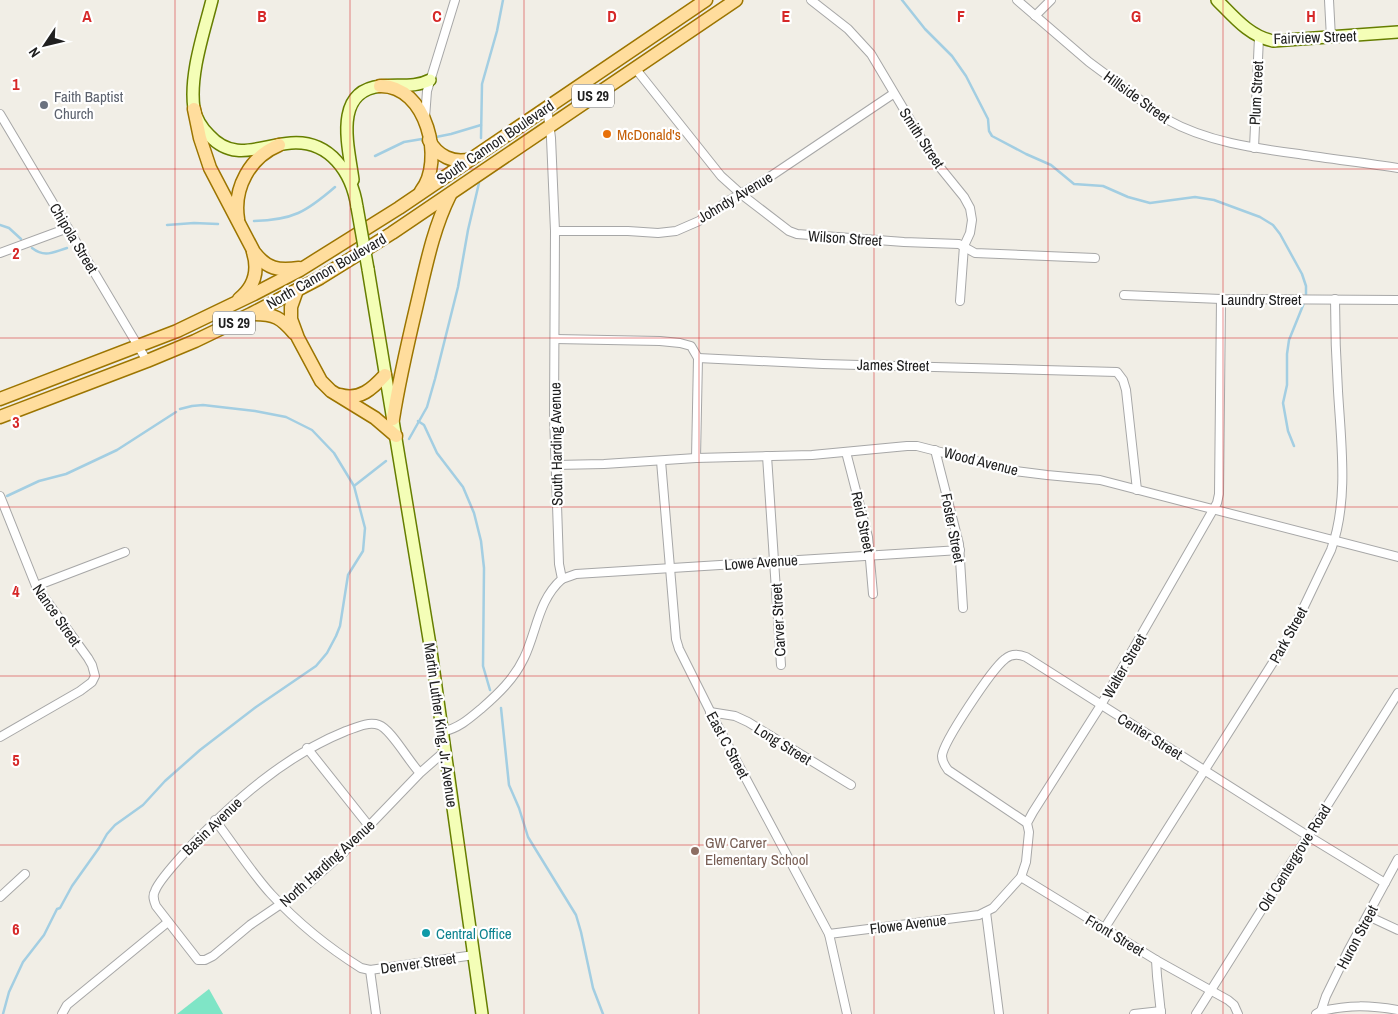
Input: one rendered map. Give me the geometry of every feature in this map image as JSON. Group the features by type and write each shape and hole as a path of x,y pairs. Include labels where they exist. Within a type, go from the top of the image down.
{"main road":[{"path":"212,0 196,71 194,109 207,162 250,246 262,262 271,267 288,269 308,265"},
{"name":"South Cannon Boulevard","path":"308,265 411,199 706,0"},
{"name":"South Cannon Boulevard","path":"451,193 736,0"},
{"name":"Fairview Street","path":"1217,0 1235,18 1259,37 1273,41 1398,32"},
{"path":"393,419 357,203 347,130 348,114 352,104 370,88 417,84 430,80"},
{"path":"380,86 396,88 412,98 421,111 428,133 438,152 447,158 460,161 471,159"},
{"path":"194,109 207,133 225,147 250,151 290,143 305,144 315,146 329,154 346,172 357,203"},
{"path":"411,199 424,187 428,177 431,156 428,133"},
{"path":"241,229 237,203 243,180 258,159 279,145"},
{"path":"393,419 397,393 432,242 440,217 451,193"},
{"name":"North Cannon Boulevard","path":"0,417 147,361 195,341 251,314 297,290 392,233 451,193"},
{"path":"226,308 242,297 253,281 256,265 250,246"},
{"name":"North Cannon Boulevard","path":"0,399 139,347 226,308 308,265"},
{"path":"297,290 290,312 298,338 321,381 331,391 375,418 396,436"},
{"path":"251,314 266,314 279,318 298,338"},
{"path":"337,394 352,397 359,396 371,389 385,375"},
{"name":"Martin Luther King, Jr. Avenue","path":"393,419 431,651 482,1014"}],"street":[{"path":"428,133 425,106 430,80 455,0"},
{"name":"Smith Street","path":"811,0 848,29 871,54 893,94 934,160 964,197 970,208 972,220 970,233 964,246 960,300"},
{"name":"Hillside Street","path":"1017,0 1089,62 1166,120 1200,135 1254,148 1398,168"},
{"path":"1036,16 1051,0"},
{"path":"1329,0 1331,38"},
{"name":"Plum Street","path":"1254,148 1259,37"},
{"name":"Wilson Street","path":"635,68 721,176 741,194 789,230 803,236 904,242 946,242 959,244 975,253 1095,258"},
{"name":"Johndy Avenue","path":"556,231 628,231 658,234 676,231 699,221 768,178 893,94"},
{"name":"South Harding Avenue","path":"547,107 556,231 555,465 559,564 562,578"},
{"name":"Chipola Street","path":"0,114 147,361"},
{"path":"0,253 68,228"},
{"name":"Laundry Street","path":"1124,295 1221,299 1398,300"},
{"name":"Walter Street","path":"986,912 999,902 1021,877 1026,862 1028,823 1033,812 1101,705 1215,508 1219,494 1221,299"},
{"name":"Park Street","path":"1104,929 1277,656 1299,617 1335,541 1342,494 1343,466 1335,354 1335,299"},
{"path":"555,339 680,343 691,346 698,358 696,458"},
{"name":"James Street","path":"698,358 823,364 1117,372 1123,380 1126,390 1137,490"},
{"name":"Wood Avenue","path":"555,465 696,458 812,455 907,446 935,450 1016,471 1100,480 1215,508 1398,557"},
{"name":"Foster Street","path":"935,450 960,550 963,608"},
{"name":"Reid Street","path":"846,452 868,537 873,594"},
{"name":"Carver Street","path":"767,456 781,665"},
{"name":"East C Street","path":"661,461 669,568 676,639 679,648 710,712 829,934 847,1014"},
{"name":"Nance Street","path":"0,496 36,586 88,658 95,676 92,682 80,691 0,737"},
{"name":"Lowe Avenue","path":"562,578 576,574 960,550"},
{"path":"36,586 125,552"},
{"path":"442,732 459,727 494,697 511,679 524,658 545,599 562,578"},
{"name":"Center Street","path":"1028,823 956,777 943,763 942,755 946,744 975,696 1005,659 1012,655 1020,654 1385,883"},
{"name":"Old Centergrove Road","path":"1196,1014 1398,693"},
{"name":"Long Street","path":"710,712 735,716 748,722 851,786"},
{"name":"Basin Avenue","path":"198,960 156,906 153,899 155,891 177,860 215,820 265,778 307,748 370,724 379,725 390,733 410,763 420,774"},
{"path":"307,748 369,826"},
{"name":"North Harding Avenue","path":"198,960 205,960 212,956 250,925 300,891 342,853 445,751"},
{"name":"Denver Street","path":"215,820 281,905 300,922 361,968 370,970 474,955"},
{"name":"Huron Street","path":"1319,1013 1337,973 1398,859"},
{"path":"0,897 25,874"},
{"name":"Front Street","path":"1021,877 1104,929 1211,991"},
{"path":"986,912 999,1014"},
{"name":"Flowe Avenue","path":"829,934 956,918 986,912"},
{"path":"1368,916 1398,930"},
{"path":"62,1014 67,1005 168,922"},
{"path":"1134,1014 1161,1013 1156,960"},
{"path":"370,970 376,1014"},
{"path":"1211,991 1231,1002 1238,1014"},
{"path":"1319,1013 1348,1006 1398,1010"}],"green space":[{"path":"209,989 223,1014 177,1014"}],"waterway":[{"path":"481,138 482,84 497,31 503,0"},
{"path":"902,0 925,29 952,56 966,76 988,119 989,131 992,136 1051,165 1074,184 1103,186 1128,197 1150,203 1195,197 1214,200 1260,217 1273,225 1302,274 1306,286 1306,298 1289,340 1287,385 1283,403 1288,431 1294,446"},
{"path":"436,137 481,125"},
{"path":"375,156 404,142 422,139"},
{"path":"409,439 427,407 435,379 458,287 479,183"},
{"path":"254,221 279,219 298,213 316,203 335,187"},
{"path":"167,225 218,224"},
{"path":"0,225 9,228 21,239"},
{"path":"32,248 41,253 67,248"},
{"path":"3,1014 9,992 23,962 44,935 57,909 60,908 72,886 115,825 143,805 165,781 200,750 256,707 316,666 327,653 340,626 348,575 363,551 365,528 354,486 334,453 312,430 286,417 255,411 203,405 180,409"},
{"path":"7,496 39,481 66,474 117,450 176,412"},
{"path":"418,421 424,425 437,453 463,487 474,513 481,541 484,568 483,666 490,690"},
{"path":"354,486 386,461"},
{"path":"501,708 509,785 528,837 576,915 593,988 603,1014"}],"place":[{"name":"Faith Baptist Church","path":"44,105"},
{"name":"McDonald's","path":"607,134"},
{"name":"GW Carver Elementary School","path":"695,851"},
{"name":"Central Office","path":"426,933"}]}
